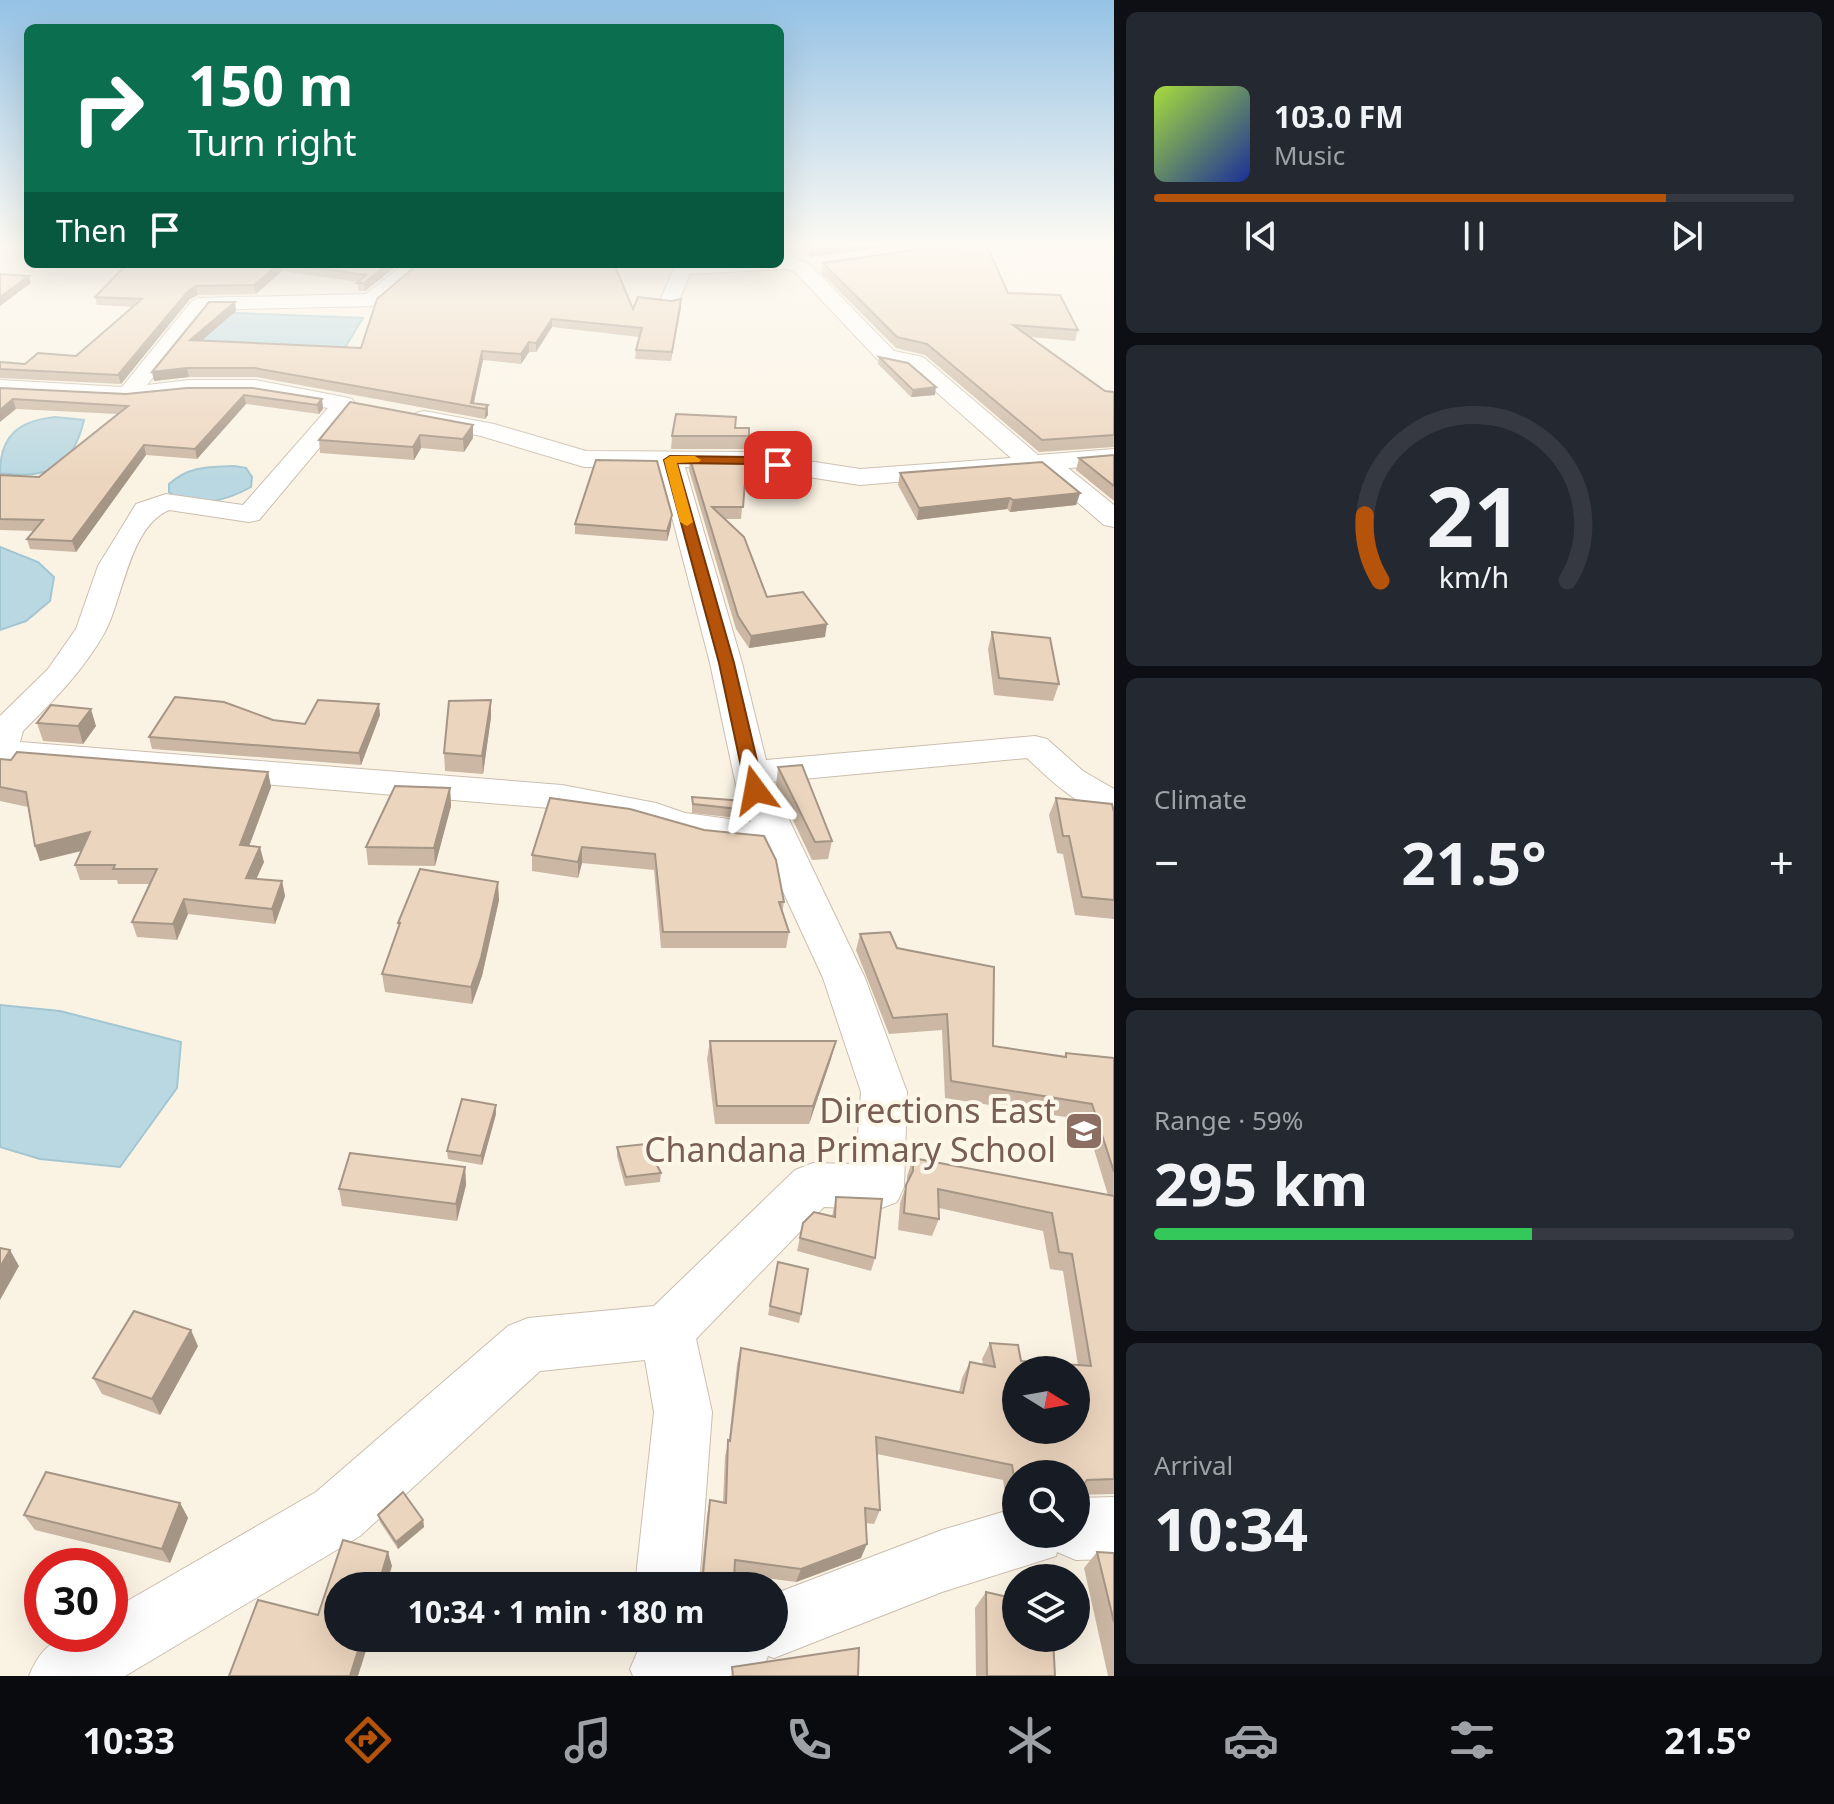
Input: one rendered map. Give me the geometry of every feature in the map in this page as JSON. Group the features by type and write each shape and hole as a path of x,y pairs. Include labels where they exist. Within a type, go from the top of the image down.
{"street":[{"path":"128,394 184,323"},
{"path":"854,323 887,356 915,362 1039,464 1114,519"},
{"path":"0,387 128,394 189,387 255,387 360,407 249,514 166,502 146,510 112,566 91,629 60,676 4,727 0,751 19,755 94,756 502,790 562,797 656,815 678,825 706,830 746,836 777,836"},
{"path":"407,415 485,429 584,459 751,460 860,477 1114,457"},
{"path":"62,1676 338,1514 528,1345 667,1331 813,1185 879,1187 884,1092 844,978 755,790 726,663 670,460"},
{"path":"751,773 1035,747 1070,779 1114,805"},
{"path":"667,1331 683,1412 668,1572"},
{"path":"1090,1529 1114,1528"},
{"path":"788,1621 942,1561 1002,1543"},
{"path":"664,1661 695,1652"}],"water":[{"path":"202,323 360,323 341,354 181,348"},
{"path":"55,417 84,420 73,450 65,460 44,472 0,473 4,449 14,432 31,422"},
{"path":"234,466 246,468 252,477 251,487 232,496 199,502 178,498 169,492 169,484 192,471"},
{"path":"0,547 38,562 54,577 50,601 26,621 0,630"},
{"path":"0,1005 60,1011 181,1042 177,1088 120,1167 40,1159 0,1147"}],"building":[{"path":"114,323 161,323 118,375 0,369 0,362 25,364 38,353 76,356"},
{"path":"192,323 210,323 190,340 361,348 369,323 549,323 536,343 529,342 521,354 482,351 471,403 488,405 485,409 254,368 187,368 152,372"},
{"path":"594,323 677,323 672,352 636,350 642,328"},
{"path":"883,323 1075,323 1078,330 1013,325 1105,391 1114,392 1114,435 1042,440 927,344 897,337"},
{"path":"879,357 908,363 936,387 913,390"},
{"path":"0,388 126,394 187,388 253,388 322,399 317,405 244,395 195,449 144,445 72,541 27,539 43,520 0,519 0,475 39,477 128,406 13,399 0,410"},
{"path":"350,402 473,425 463,439 420,435 413,447 319,440"},
{"path":"676,414 736,417 735,428 749,428 749,436 672,436"},
{"path":"1114,455 1114,486 1079,458"},
{"path":"690,459 747,459 743,507 712,507 744,537 767,597 803,592 827,624 751,636 738,616"},
{"path":"596,460 657,461 672,515 667,531 575,524"},
{"path":"1042,462 1080,493 919,508 900,473"},
{"path":"992,632 1050,638 1059,684 999,678"},
{"path":"175,697 224,702 273,720 305,724 318,700 379,704 359,753 149,737"},
{"path":"491,700 482,756 444,753 449,701"},
{"path":"51,705 91,709 78,726 37,723"},
{"path":"17,752 268,772 240,845 260,847 246,878 282,881 272,909 184,899 173,924 132,922 157,869 75,865 90,832 35,846 26,792 0,787 0,759 11,760"},
{"path":"802,765 832,841 815,842 778,767"},
{"path":"395,786 450,788 434,848 366,847"},
{"path":"692,797 744,801 748,810 693,804"},
{"path":"550,798 630,809 704,830 764,836 776,860 784,902 779,902 789,932 663,932 655,854 582,847 578,862 532,855"},
{"path":"1056,798 1112,804 1114,900 1082,897 1069,836 1063,836"},
{"path":"420,869 498,882 481,958 471,987 382,974"},
{"path":"890,932 897,948 994,967 993,1046 1066,1057 1066,1053 1114,1058 1114,1172 1092,1104 951,1081 947,1014 893,1018 860,934"},
{"path":"710,1041 836,1041 813,1106 717,1106"},
{"path":"462,1099 496,1105 481,1156 447,1151"},
{"path":"646,1144 661,1173 626,1177 617,1147"},
{"path":"350,1153 465,1167 456,1204 339,1189"},
{"path":"913,1158 1114,1196 1114,1479 1090,1480 1090,1460 1002,1460 1002,1463 876,1437 880,1510 865,1508 867,1544 801,1569 735,1560 734,1572 703,1572 710,1500 726,1503 728,1440 741,1348 963,1393 970,1362 995,1367 990,1343 1018,1345 1020,1356 1002,1356 1002,1444 1090,1444 1090,1356 1072,1254 1059,1252 1052,1213 938,1189 939,1219 904,1213 906,1185 913,1171"},
{"path":"836,1197 882,1199 875,1258 800,1238 803,1223 814,1212 835,1217"},
{"path":"0,1248 10,1250 0,1267"},
{"path":"778,1262 808,1269 801,1314 770,1306"},
{"path":"134,1311 191,1330 152,1399 93,1378"},
{"path":"46,1472 180,1503 162,1549 24,1515"},
{"path":"403,1492 423,1520 396,1542 378,1515"},
{"path":"343,1540 388,1552 382,1572 332,1572"},
{"path":"1097,1552 1114,1553 1114,1622"},
{"path":"986,1592 1002,1596 1002,1652 1054,1652 1055,1676 987,1676"},
{"path":"324,1597 324,1652 358,1652 350,1676 229,1676 258,1600 318,1615"},
{"path":"859,1648 858,1676 733,1676 732,1667"}],"slow traffic":[{"path":"687,522 670,460 695,460"}],"place":[{"name":"Directions East Chandana Primary School","path":"1084,1131"}],"route":[{"path":"755,790 726,663 670,460 751,460 778,465"}]}
